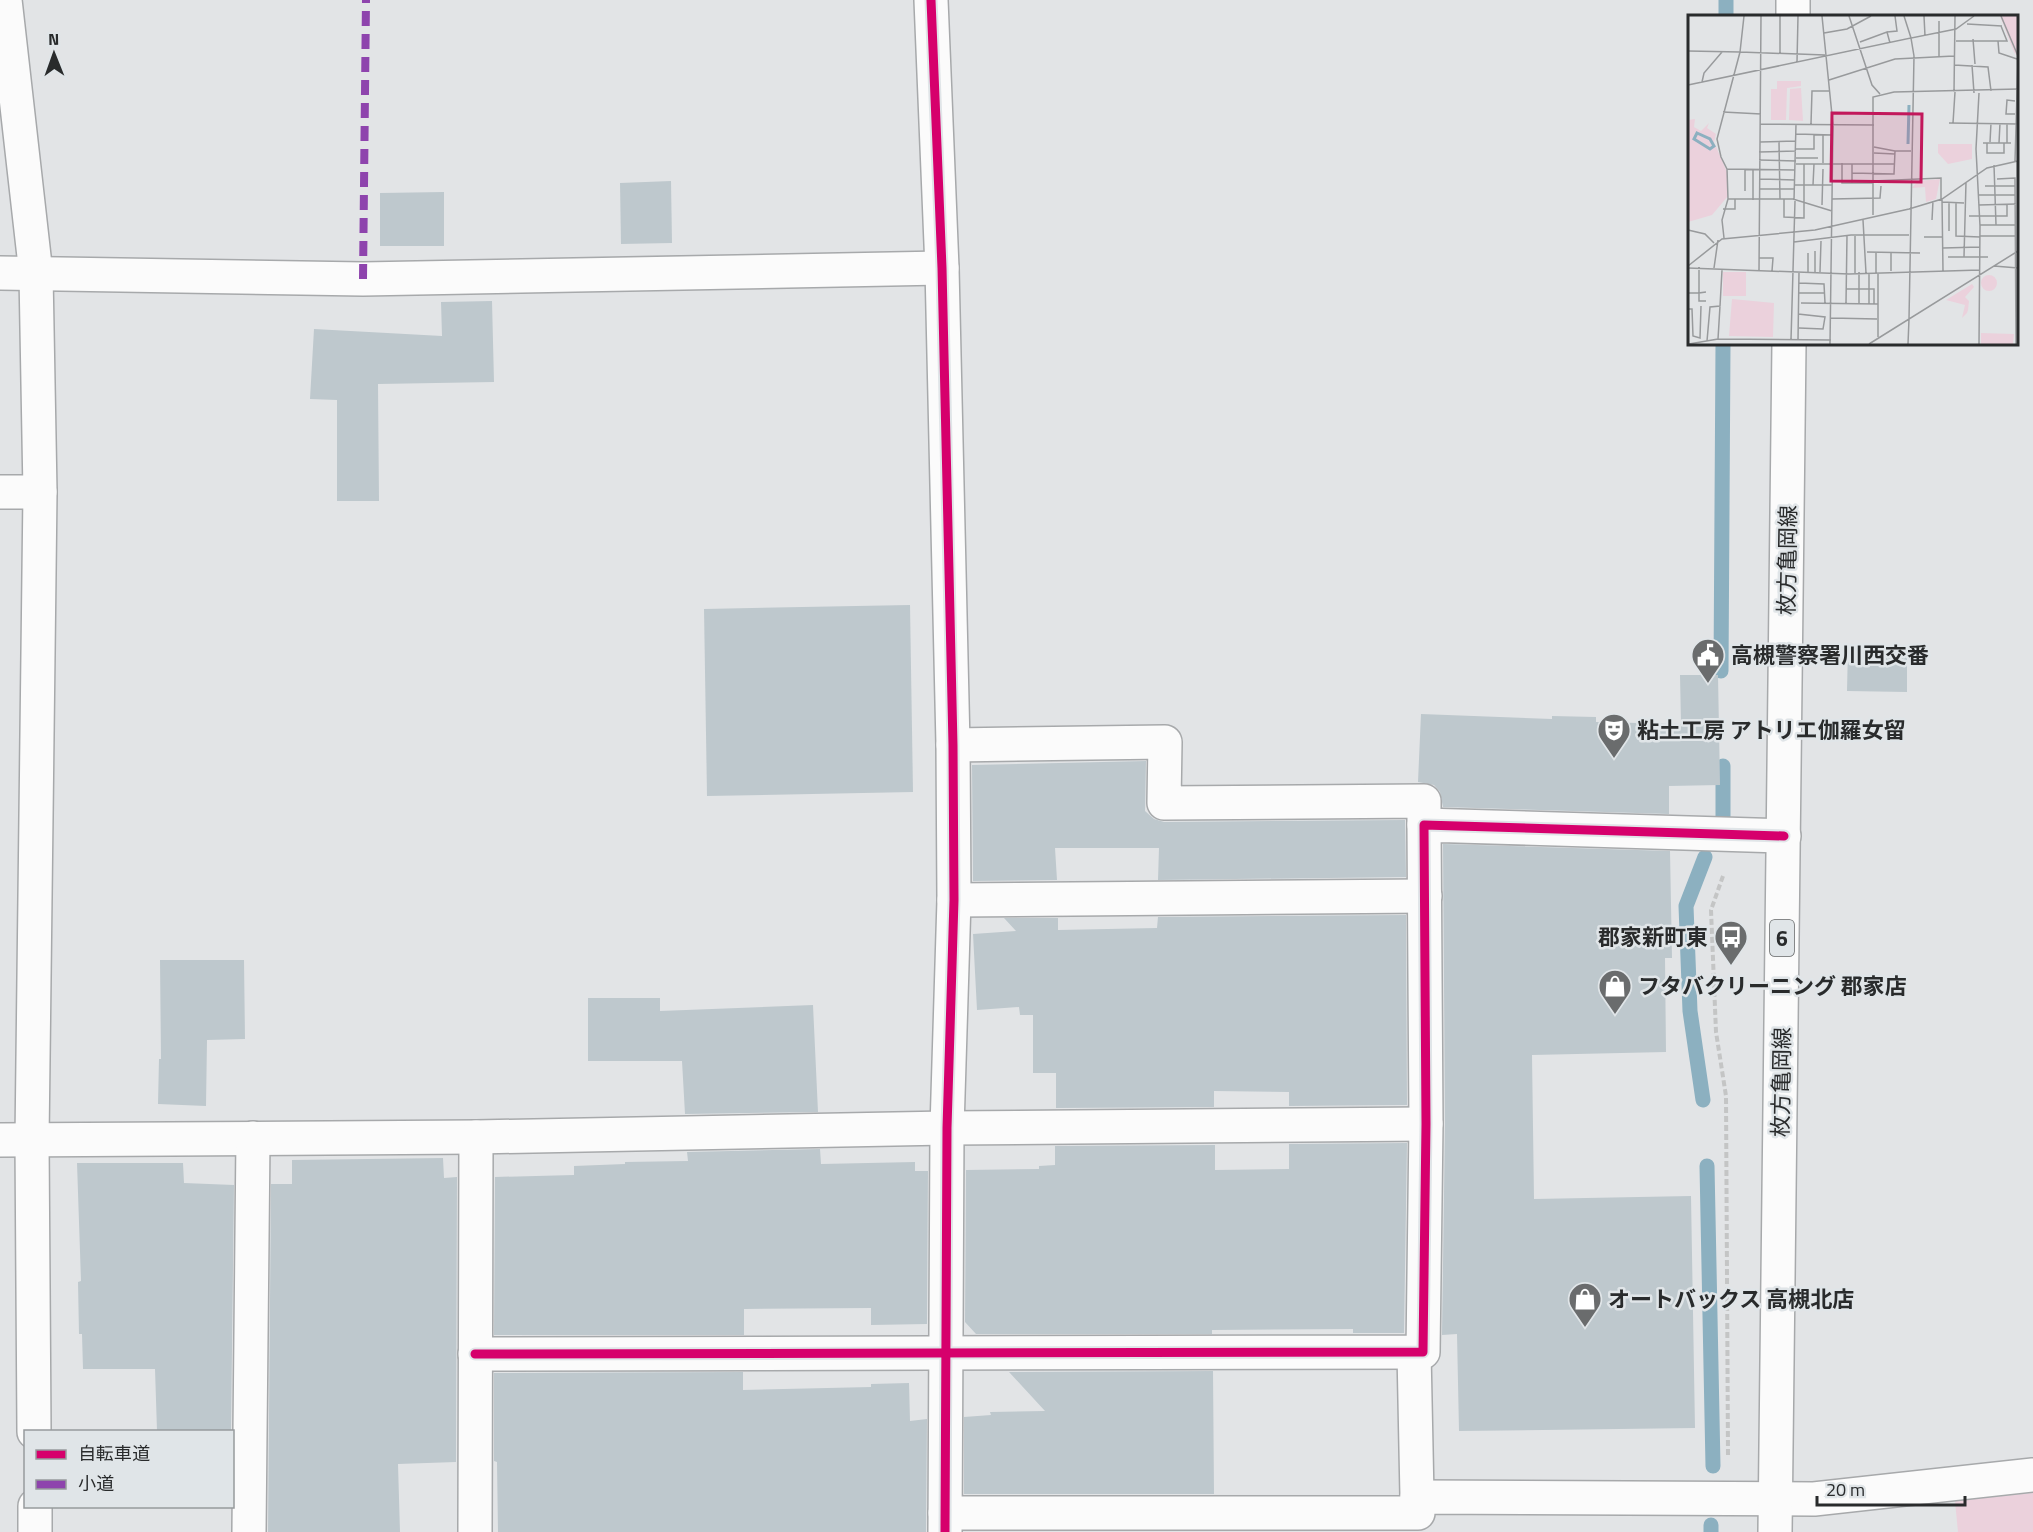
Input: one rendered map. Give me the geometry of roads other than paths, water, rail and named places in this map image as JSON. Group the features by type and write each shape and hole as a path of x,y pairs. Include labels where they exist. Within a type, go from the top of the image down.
{"street":[{"path":"5,0 36,274 40,492 16,1140 34,1430"},
{"path":"932,0 942,268 953,745 954,900 947,1128 945,1522 1418,1513 1414,1352"},
{"path":"0,273 363,279 942,268"},
{"name":"枚方亀岡線","path":"1774,1532 1789,345"},
{"path":"0,492 40,492"},
{"path":"475,1354 1423,1352 1426,1124 1424,801 1164,802 1165,742 953,745"},
{"path":"1424,825 1784,836"},
{"path":"954,900 1425,896"},
{"path":"16,1140 476,1137 947,1128 1426,1124"},
{"path":"475,1532 476,1137"},
{"path":"249,1532 253,1138"},
{"path":"1417,1497 1815,1499 2033,1474"},
{"path":"35,1508 35,1532"}],"waterway":[{"path":"1726,0 1726,15"},
{"path":"1721,671 1723,345"},
{"path":"1723,766 1723,816"},
{"path":"1703,1100 1690,1011 1686,906 1705,857"},
{"path":"1707,1166 1713,1466"},
{"path":"1711,1525 1711,1532"}],"place":[{"name":"高槻警察署川西交番","path":"1708,684"},
{"name":"粘土工房 アトリエ伽羅女留","path":"1614,759"},
{"name":"郡家新町東","path":"1731,966"},
{"name":"フタバクリーニング 郡家店","path":"1615,1015"},
{"name":"オートバックス 高槻北店","path":"1585,1328"}]}
